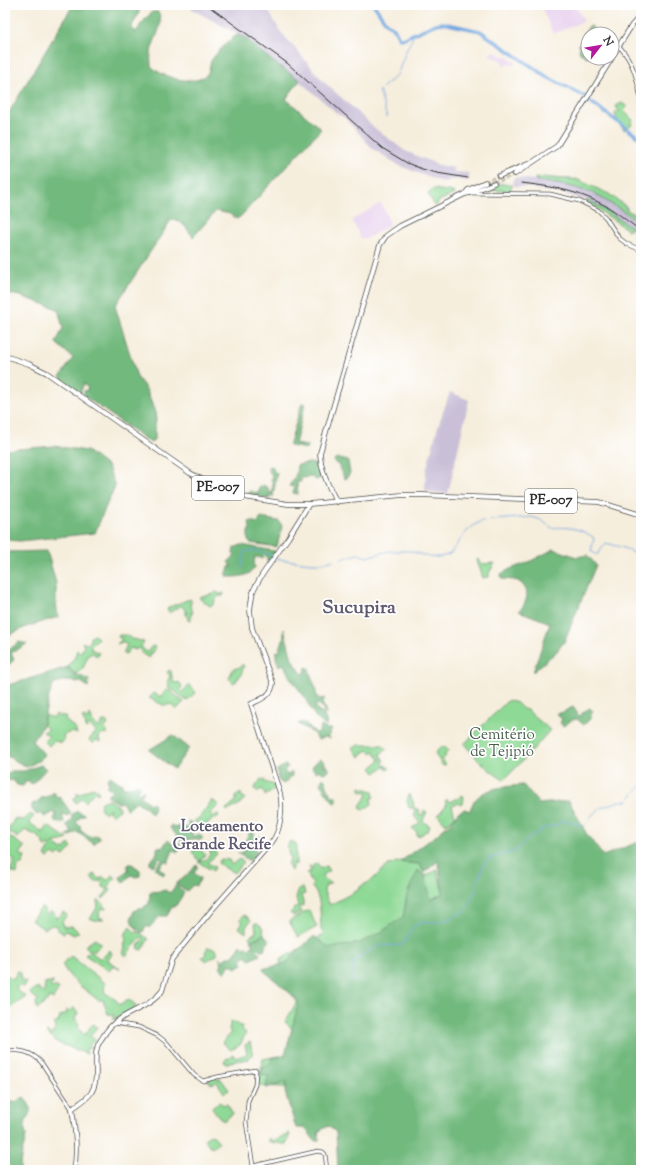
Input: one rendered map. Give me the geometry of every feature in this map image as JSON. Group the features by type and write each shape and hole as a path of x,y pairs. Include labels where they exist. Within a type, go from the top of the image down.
{"main road":[{"path":"620,44 632,25 641,15"},
{"path":"499,176 528,164 556,146 607,66"},
{"path":"515,174 524,169 528,164"},
{"path":"337,502 326,480 320,453 380,245 386,236 400,226 465,194 468,190 485,182"},
{"path":"465,194 470,194 494,183"},
{"name":"PE-007","path":"5,356 29,364 47,373 190,473 216,487 244,497 288,504 337,502 402,495 599,502 641,515"},
{"path":"74,1170 76,1147 75,1124 72,1109 90,1094 96,1076 97,1048 107,1030 114,1023 147,1004 159,995 162,991 172,959 178,950 272,842 277,832 280,815 280,793 251,704 268,695 273,686 272,679 252,628 250,610 254,589 309,504"}],"street":[{"path":"620,47 631,62 638,82 641,100"},
{"path":"470,194 550,194 579,201 598,210 606,218 618,238 641,250"},
{"path":"114,1023 139,1027 161,1038 194,1075 203,1081 256,1070 255,1085 247,1105 246,1122 253,1166 318,1151 325,1154 328,1170"},
{"path":"5,1050 24,1051 35,1056 41,1062 72,1109"}],"shaded area":[{"path":"189,5 265,5 280,31 323,81 377,130 405,151 439,165 454,168 454,172 469,173 468,181 453,179 445,182 436,180 400,166 373,149 345,118 338,114 303,84 269,62 234,32 193,10"},
{"path":"575,5 584,21 553,34 541,6"},
{"path":"492,51 505,57 506,55 510,57 509,59 516,62 514,66 508,63 506,66 502,64 503,61 490,56"},
{"path":"514,177 534,180 535,177 570,178 614,199 615,198 628,207 628,210 641,218 637,220 641,221 641,238 631,228 589,202 565,194 534,188 513,186"},
{"path":"381,203 389,221 388,226 366,239 361,239 352,220"},
{"path":"450,392 469,400 448,494 425,491 426,471 438,426"}],"green space":[{"path":"73,5 138,5 139,12 132,26 134,32 137,31 152,12 158,12 160,17 160,27 152,48 151,66 162,74 178,79 201,79 209,71 211,61 227,43 237,35 244,37 272,61 300,80 286,99 321,129 237,219 230,214 216,211 193,237 181,223 171,220 115,306 137,377 146,389 155,412 155,438 151,443 84,396 84,391 88,389 84,383 80,394 60,377 73,358 56,343 63,328 58,309 20,296 5,293 5,119"},
{"path":"622,103 627,107 624,111 633,120 631,123 632,125 624,130 617,120 615,113 619,112 616,106"},
{"path":"537,178 576,179 609,194 626,207 627,210 639,217 637,220 641,222 641,225 623,211 593,193 573,187 535,180"},
{"path":"496,183 512,185 511,189 509,191 482,190"},
{"path":"434,189 453,192 455,195 439,201 435,206 428,194"},
{"path":"589,200 636,230 641,234 641,238 631,228 628,230 586,201"},
{"path":"302,403 305,404 295,444 308,446 307,449 289,446"},
{"path":"54,446 87,451 108,467 115,486 95,533 20,541 5,540 5,450"},
{"path":"336,458 348,461 350,473 346,479 344,478 339,464 336,464 334,460"},
{"path":"310,463 318,465 321,478 316,480 312,477 301,478 301,482 297,482 298,494 293,493 295,487 289,486 296,475 297,465"},
{"path":"270,466 273,467 274,472 277,473 273,497 271,494 273,484 271,479 273,477 267,468"},
{"path":"264,485 265,487 268,487 270,499 249,495 249,491 259,493 259,488"},
{"path":"260,518 279,521 282,526 277,547 250,543 248,541 250,521 258,523"},
{"path":"241,545 275,551 275,554 270,561 267,561 267,557 264,555 262,559 255,557 255,567 247,575 228,577 226,576 229,567 232,567 228,562 235,556 233,554 234,548"},
{"path":"554,549 577,557 587,555 596,565 564,642 556,652 533,672 550,623 519,611 526,600 527,596 525,588 518,581 502,579 501,574"},
{"path":"47,551 56,583 58,617 26,627 5,637 5,552"},
{"path":"478,559 482,564 495,563 489,573 489,577 483,578 477,560"},
{"path":"216,592 220,594 224,593 223,596 219,596 215,600 214,604 210,606 200,599 200,596 208,596 209,594 212,595"},
{"path":"190,599 192,602 190,603 193,613 191,613 191,620 188,620 185,614 187,613 182,606 177,609 175,608 171,613 167,610 169,607"},
{"path":"284,629 292,659 302,674 305,673 306,667 309,668 316,695 319,699 324,698 325,700 322,702 324,708 326,708 327,714 324,714 323,709 319,704 315,706 327,721 326,726 316,718 303,695 289,676 284,664 279,666 276,658 276,652 281,650 279,647 283,641"},
{"path":"94,635 98,638 91,646 91,649 99,653 97,656 92,653 88,656 83,668 76,674 68,667 75,657 77,650 79,652 82,651 84,646 82,642 87,644 91,640 89,638"},
{"path":"119,635 126,635 133,640 144,642 141,647 147,652 152,646 156,647 153,653 149,653 151,656 149,658 141,653 141,650 138,648 136,650 130,648 126,654 123,653 127,645 122,642 117,644 122,639 118,637"},
{"path":"19,642 27,644 11,653 14,660 5,668 5,653"},
{"path":"242,664 244,666 242,672 243,674 233,683 229,678 233,669 241,667"},
{"path":"68,667 73,673 89,680 88,687 81,682 63,681 54,683 49,696 42,727 32,741 45,755 40,760 27,767 5,755 5,685"},
{"path":"169,670 171,671 173,682 179,682 182,686 180,690 182,692 189,685 196,692 187,701 168,686 169,684 167,682 170,676 167,672"},
{"path":"168,689 184,702 176,710 170,704 165,706 149,698 154,693 161,697"},
{"name":"Cemitério de Tejipió","path":"508,700 517,703 523,709 527,710 550,730 504,780 482,764 464,744"},
{"path":"573,707 580,717 583,712 590,708 593,712 591,714 591,718 584,725 577,719 572,720 563,726 560,723 562,719 557,715 558,713"},
{"path":"56,714 60,717 62,715 66,717 65,720 75,728 77,734 72,732 63,735 64,740 62,743 54,741 49,746 44,741 49,736 43,732 48,729 43,725 45,715 54,718"},
{"path":"90,715 93,723 97,726 100,727 103,721 106,721 108,724 104,729 108,732 106,735 102,734 99,737 100,742 96,740 93,744 89,740 96,732 90,725 87,729 85,728 86,725 82,718 84,717 87,719"},
{"path":"303,722 316,733 319,732 321,726 327,729 330,728 332,730 329,734 330,739 325,737 318,740 312,732 298,724"},
{"path":"173,735 189,748 174,769 149,750"},
{"path":"360,745 383,745 387,749 380,754 384,761 382,762 390,768 388,770 384,767 375,773 371,768 380,760 374,751 371,753 368,750 360,757 352,747"},
{"path":"440,747 445,747 448,751 442,760 446,764 443,766 435,754"},
{"path":"320,759 325,762 325,764 322,765 327,765 329,771 323,773 319,770 316,772 312,768 313,765"},
{"path":"41,765 46,769 32,784 27,780 23,786 17,785 13,780 5,780 5,774 9,774 11,771 24,771"},
{"path":"285,765 288,767 284,770 287,775 292,772 292,776 283,784 278,780 277,770"},
{"path":"110,776 122,784 122,787 131,787 138,784 141,787 137,791 138,793 143,790 143,794 140,796 141,798 142,797 150,804 152,802 154,806 152,814 136,801 127,810 122,802 118,803 108,796 107,795 112,792 106,786 109,784 107,779"},
{"path":"323,778 330,794 337,798 337,802 334,803 320,784"},
{"path":"261,779 265,780 264,782 275,785 274,790 265,796 264,791 261,789 258,792 254,789"},
{"path":"523,785 539,804 569,801 586,833 603,856 641,841 641,1170 338,1170 336,1132 328,1126 318,1132 319,1140 315,1141 305,1128 296,1128 285,1092 287,1082 266,1088 268,1076 261,1075 263,1066 271,1063 272,1058 285,1055 299,1001 262,969 287,963 293,955 314,936 329,948 360,943 381,932 403,917 407,894 418,870 425,876 431,900 443,893 438,861 425,872 419,864 400,862 441,831 455,818 458,812 465,809 470,811 473,803 484,793 499,788"},
{"path":"94,787 99,792 98,794 94,792 85,802 82,798 76,803 73,799 78,796 76,793 77,792 79,794"},
{"path":"360,787 373,791 374,797 371,799 372,804 363,810 360,808 361,804 368,795 366,791 360,791"},
{"path":"54,792 57,798 59,796 71,813 69,815 62,816 64,821 62,824 58,821 56,822 54,819 56,815 54,812 45,817 40,813 37,815 32,810 32,804"},
{"path":"241,793 241,796 245,798 237,806 227,811 226,809 236,801 236,796"},
{"path":"409,794 413,801 414,808 420,810 420,815 423,814 424,810 427,812 423,820 430,826 428,831 417,836 417,832 412,828 420,823 414,816 416,811 409,808 407,801"},
{"path":"461,795 464,797 463,803 460,805 458,803 452,805 455,817 446,824 438,815 447,804 445,801 447,799 449,802 458,799"},
{"path":"108,799 120,807 120,809 112,815 109,812 110,809 104,813 100,805 101,802"},
{"path":"212,800 219,805 210,814 213,817 217,814 219,816 207,823 207,831 194,821 199,818"},
{"path":"77,811 85,815 80,817 76,822 81,827 80,830 88,836 93,837 96,835 100,838 94,844 77,832 69,837 67,835 72,832 66,825 73,819 71,815"},
{"path":"30,814 34,816 29,822 43,833 48,826 68,839 53,843 63,850 69,844 72,847 64,856 60,854 56,857 53,854 48,858 45,856 50,844 45,847 43,842 37,836 25,830 18,838 8,831 14,819 24,820"},
{"path":"189,821 197,827 191,834 194,836 199,834 203,838 199,841 193,839 188,840 179,847 178,845 182,841 170,828 171,825 177,828 178,826 187,828 189,825 187,822"},
{"path":"251,831 255,834 252,835 255,838 260,836 261,839 255,848 257,852 250,861 237,853 242,853 247,846 244,842"},
{"path":"9,836 25,847 20,854 25,857 22,865 18,866 17,874 10,871 15,860 5,855 5,844"},
{"path":"168,840 180,850 178,852 173,850 168,863 166,860 159,868 165,873 163,875 155,868 162,860 160,858 153,866 150,864 150,861 156,854 157,848 160,846 161,849"},
{"path":"290,841 296,843 296,865 293,863 293,869 291,871 288,864 290,859 287,847"},
{"path":"198,846 205,855 200,861 196,858 192,851"},
{"path":"213,849 217,854 207,863 215,867 213,871 198,862 204,860"},
{"path":"221,859 229,860 232,865 239,859 244,862 234,873 218,863"},
{"path":"395,862 419,864 425,876 437,870 443,893 430,900 308,1088 257,1086 263,1059 289,1054 293,1030 285,1022 297,1002 285,985 280,960 324,934 321,930 319,902 312,887 313,883 310,881 307,874 308,872 311,872 309,865 313,869 313,865 317,863 321,869 326,866 329,871 322,876 331,883 325,886 324,892 330,905 358,890 361,886 371,881 388,865"},
{"path":"129,864 132,864 140,870 140,876 136,877 131,875 124,882 120,877 129,869 127,867"},
{"path":"196,865 198,866 194,873 201,878 196,886 193,885 187,891 176,884 189,873"},
{"path":"94,874 99,879 103,877 107,880 113,875 116,878 108,886 111,891 103,899 102,898 108,890 102,886 103,884 99,881 96,882 91,878"},
{"path":"176,885 184,893 175,907 172,907 167,916 160,916 149,928 147,926 142,933 133,925 131,919 134,911 140,907 142,910 149,904 150,892 165,890 170,893"},
{"path":"303,888 305,894 301,895 304,906 300,906 299,909 302,912 293,916 290,913 298,905 296,899 298,890"},
{"path":"99,900 107,908 102,908 99,914 100,918 103,918 103,920 90,919 98,906 97,903"},
{"path":"42,907 46,911 44,912 49,915 51,911 56,918 63,912 67,915 62,921 64,927 72,926 79,932 74,935 66,931 63,933 58,930 56,926 52,925 44,929 31,920"},
{"path":"309,910 317,927 298,937 289,921"},
{"path":"245,915 251,920 246,927 246,933 238,927 243,922 240,919"},
{"path":"255,923 258,923 263,928 264,934 251,940 249,937 256,932"},
{"path":"130,927 135,932 137,931 149,939 142,950 139,949 138,946 144,939 142,937 126,956 123,953 126,940 125,937"},
{"path":"264,934 270,941 265,946 265,949 262,951 259,948 257,950 260,955 250,960 245,956 241,960 243,964 236,968 230,964 225,973 220,968 222,963 219,958 222,961 227,957 232,957 241,945 244,948 250,948 253,945 251,940"},
{"path":"95,939 101,944 94,952 85,946"},
{"path":"208,947 217,950 217,955 206,961 202,957 206,955 205,952"},
{"path":"110,950 112,954 108,959 120,968 119,969 113,965 109,971 85,955 90,951 99,958 102,958"},
{"path":"71,956 105,983 104,992 116,1000 120,1005 128,999 137,1006 114,1020 114,1015 108,1014 103,1000 98,1000 73,980 65,970 62,964"},
{"path":"18,970 21,975 21,982 26,981 26,985 22,987 20,985 16,989 26,997 10,1008 5,999 5,974 13,979"},
{"path":"54,982 50,986 53,988 55,986 59,989 53,999 50,997 41,1007 37,1009 36,1003 38,999 32,996 29,992 37,988 44,993 45,983"},
{"path":"73,1007 78,1013 75,1018 79,1024 78,1029 85,1035 94,1024 97,1027 90,1036 97,1041 95,1043 90,1043 90,1048 86,1049 87,1054 56,1042 46,1032 52,1034 55,1030 54,1024 59,1021 60,1016 66,1014 67,1010 71,1011"},
{"path":"231,1021 243,1027 242,1029 246,1033 240,1045 231,1050 222,1042 231,1034 229,1029"},
{"path":"250,1042 253,1055 249,1057 249,1059 226,1064 224,1062 233,1054 235,1058 247,1054 245,1045"},
{"path":"215,1077 217,1079 221,1079 229,1090 224,1093 217,1082 211,1084 208,1080"},
{"path":"24,1098 30,1106 30,1112 25,1126 26,1136 21,1156 20,1170 5,1170 6,1154 10,1148 8,1145 10,1138 8,1135 9,1120 5,1111 5,1102 15,1102"},
{"path":"219,1102 224,1105 228,1105 233,1114 223,1121 212,1109 213,1106"},
{"path":"288,1132 290,1134 286,1144 268,1141 270,1138 273,1141 280,1139 280,1137 288,1135"},
{"path":"212,1134 219,1142 212,1148 204,1139"}],"waterway":[{"path":"374,5 387,24 394,28 399,38 402,39 436,24 443,23 480,31 547,77 584,96"},
{"path":"382,88 398,73 413,34"},
{"path":"379,90 387,117"},
{"path":"588,100 641,139"},
{"path":"410,551 429,557 441,557 450,554 467,531 482,521 532,517 541,520 552,528 563,527 585,532 594,538 591,551 597,555 606,543 624,548 641,557"},
{"path":"341,559 358,554 367,557 389,551 409,551"},
{"path":"242,568 244,552 259,552 274,557"},
{"path":"276,559 312,563 323,563 334,560"},
{"path":"588,820 598,809 620,801 627,801 641,786"},
{"path":"353,982 353,966 356,959 378,946 401,945 405,942 414,926 421,923 444,921 465,911 475,892 483,865 490,858 515,851 529,838 544,828 557,825 562,820 576,823 581,826"}],"tunnel":[{"path":"494,183 515,174"},
{"path":"485,182 499,176"}],"railway":[{"path":"207,5 287,63 382,148 407,163 422,169 468,178"},
{"path":"521,183 561,189 580,194 610,208 641,231"}],"district":[{"name":"Sucupira","path":"359,608"},
{"name":"Loteamento Grande Recife","path":"222,836"}]}
